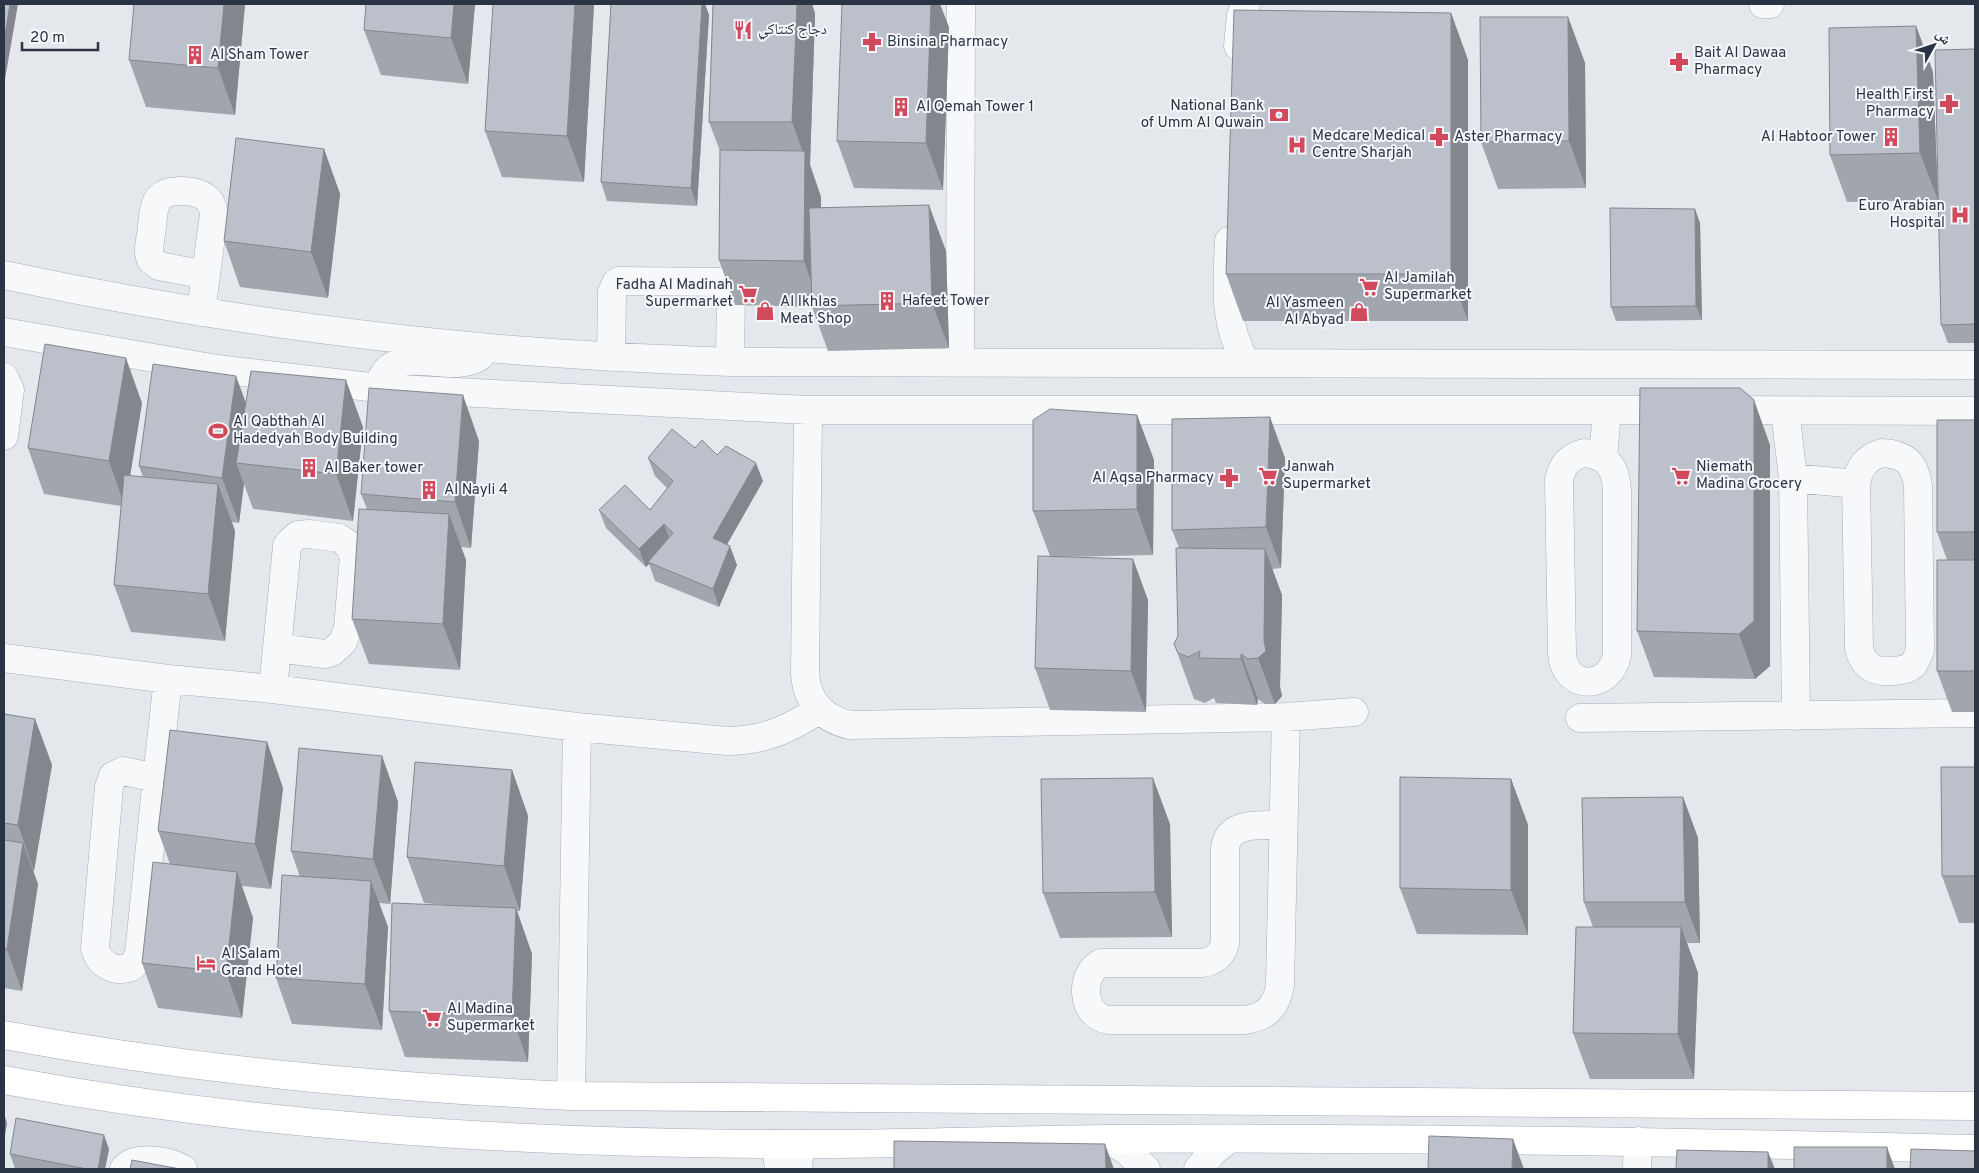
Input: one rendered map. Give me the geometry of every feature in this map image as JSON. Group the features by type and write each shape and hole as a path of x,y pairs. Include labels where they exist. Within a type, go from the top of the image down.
{"main road":[{"path":"4,1036 141,1058 332,1081 438,1090 571,1096 1975,1106"},
{"path":"4,1080 162,1105 277,1119 401,1131 778,1157 1108,1139 1638,1141 1975,1149"}],"street":[{"path":"960,363 961,4"},
{"path":"1236,75 1239,26 1246,4"},
{"path":"1763,4 1770,4"},
{"path":"1230,214 1227,300 1232,333 1246,363"},
{"path":"4,275 86,292 297,327 489,348 611,357 730,362 1975,365"},
{"path":"201,312 206,275"},
{"path":"611,357 612,292 619,281 727,282 731,289 730,362"},
{"path":"4,332 217,369 378,388 808,410 1975,411"},
{"path":"378,388 383,374 395,364 410,361 469,362 477,359 489,348"},
{"path":"4,377 10,390 4,436"},
{"path":"808,410 805,674 806,687 811,700 828,718 850,725 1286,717 1354,712"},
{"path":"1604,458 1584,453 1574,456 1566,462 1561,470 1559,480 1562,661 1569,674 1589,682 1598,681 1605,677 1616,663 1617,655 1616,482 1614,473 1604,458 1607,410"},
{"path":"1785,411 1793,478 1796,716"},
{"path":"1882,453 1893,453 1903,457 1912,465 1917,474 1920,650 1913,665 1906,669 1879,671 1867,665 1860,654 1856,484 1858,473 1863,463 1872,456 1882,453"},
{"path":"1793,478 1856,484"},
{"path":"273,689 278,648"},
{"path":"4,658 577,727 727,742 748,741 768,736 788,729 820,710"},
{"path":"157,778 123,771 113,776 110,781 95,948 96,954 104,964 115,968 133,966 138,958 168,679"},
{"path":"1580,718 1975,713"},
{"path":"1284,825 1240,828 1229,836 1226,850 1224,943 1220,955 1208,962 1202,963 1101,963 1091,971 1088,978 1088,1004 1093,1014 1108,1020 1244,1020 1253,1019 1270,1010 1275,1003 1280,985 1284,825 1286,717"},
{"path":"571,1096 577,727"},
{"path":"1108,1139 1127,1151 1146,1169"},
{"path":"1198,1169 1213,1152 1229,1139"},
{"path":"1637,1169 1638,1141"},
{"path":"124,1169 131,1162 143,1160 174,1165 184,1169"}],"building":[{"path":"4,4 10,4 4,41"},
{"path":"134,4 224,4 218,68 129,60"},
{"path":"366,4 454,4 451,38 364,30"},
{"path":"493,4 575,4 567,136 485,131"},
{"path":"611,4 702,4 691,188 601,182"},
{"path":"713,4 797,4 792,122 709,122"},
{"path":"842,4 931,4 926,143 837,141"},
{"path":"1234,10 1451,13 1451,274 1226,274"},
{"path":"1480,17 1568,17 1569,141 1481,142"},
{"path":"1916,26 1920,153 1830,155 1829,28"},
{"name":"Euro Arabian Hospital","path":"1975,49 1975,324 1941,325 1935,50"},
{"path":"236,138 324,149 311,252 224,241"},
{"path":"720,150 805,151 804,261 719,260"},
{"path":"929,205 932,303 812,306 809,208"},
{"path":"1610,208 1695,209 1696,306 1611,307"},
{"path":"45,344 126,358 109,461 28,448"},
{"path":"153,364 236,376 222,478 139,466"},
{"path":"251,371 346,380 336,474 236,463"},
{"path":"369,388 463,395 455,502 361,494"},
{"path":"1640,388 1740,388 1754,400 1754,621 1739,634 1637,631"},
{"path":"1050,409 1137,415 1137,509 1033,511 1033,420"},
{"path":"1270,417 1266,527 1172,530 1172,419"},
{"path":"1937,420 1975,420 1975,532 1937,532"},
{"path":"672,429 695,448 702,440 717,455 726,446 756,463 713,538 730,546 713,589 648,562 673,533 664,524 639,549 599,510 625,485 650,510 673,481 648,458"},
{"path":"124,475 218,484 208,594 114,585"},
{"path":"359,509 449,514 443,624 352,619"},
{"path":"1176,548 1265,549 1264,641 1266,651 1258,658 1248,659 1241,654 1241,659 1199,658 1200,651 1188,657 1178,653 1174,644 1178,636"},
{"path":"1038,556 1133,559 1131,671 1035,668"},
{"path":"1937,560 1975,560 1975,671 1937,671"},
{"path":"4,714 35,719 18,825 4,823"},
{"path":"170,730 267,742 255,844 158,831"},
{"path":"299,748 382,756 373,859 291,851"},
{"path":"415,762 512,770 504,866 407,857"},
{"path":"1941,767 1975,767 1975,876 1942,876"},
{"path":"1400,777 1511,779 1511,890 1400,888"},
{"path":"1153,778 1155,892 1043,893 1041,779"},
{"path":"1683,797 1685,902 1584,902 1582,798"},
{"path":"4,840 23,843 7,949 4,949"},
{"path":"153,862 237,872 226,972 142,963"},
{"path":"282,875 371,881 365,984 276,978"},
{"path":"392,903 516,908 512,1016 389,1011"},
{"path":"1576,927 1681,927 1678,1034 1573,1033"},
{"path":"16,1118 104,1135 98,1169 87,1169 10,1154"},
{"path":"1429,1136 1513,1139 1512,1169 1428,1169"},
{"path":"894,1141 1105,1144 1106,1169 894,1169"},
{"path":"1794,1147 1887,1147 1887,1169 1794,1169"},
{"path":"1911,1149 1975,1151 1975,1169 1910,1169"},
{"path":"1677,1150 1768,1152 1768,1169 1676,1169"},
{"path":"132,1160 180,1169 130,1169"}],"place":[{"name":"دجاج كنتاكي","path":"743,30"},
{"name":"Binsina Pharmacy","path":"872,42"},
{"name":"Al Sham Tower","path":"195,55"},
{"name":"Bait Al Dawaa Pharmacy","path":"1679,62"},
{"name":"Health First Pharmacy","path":"1949,104"},
{"name":"Al Qemah Tower 1","path":"901,107"},
{"name":"National Bank of Umm Al Quwain","path":"1279,115"},
{"name":"Aster Pharmacy","path":"1439,137"},
{"name":"Al Habtoor Tower","path":"1891,137"},
{"name":"Medcare Medical Centre Sharjah","path":"1297,145"},
{"name":"Euro Arabian Hospital","path":"1960,215"},
{"name":"Al Jamilah Supermarket","path":"1369,287"},
{"name":"Fadha Al Madinah Supermarket","path":"748,294"},
{"name":"Hafeet Tower","path":"887,301"},
{"name":"Al Ikhlas Meat Shop","path":"765,311"},
{"name":"Al Yasmeen Al Abyad","path":"1359,312"},
{"name":"Al Qabthah Al Hadedyah Body Building","path":"218,431"},
{"name":"Al Baker tower","path":"309,468"},
{"name":"Janwah Supermarket","path":"1268,476"},
{"name":"Niemath Madina Grocery","path":"1681,476"},
{"name":"Al Aqsa Pharmacy","path":"1229,478"},
{"name":"Al Nayli 4","path":"429,490"},
{"name":"Al Salam Grand Hotel","path":"206,963"},
{"name":"Al Madina Supermarket","path":"432,1018"}]}
